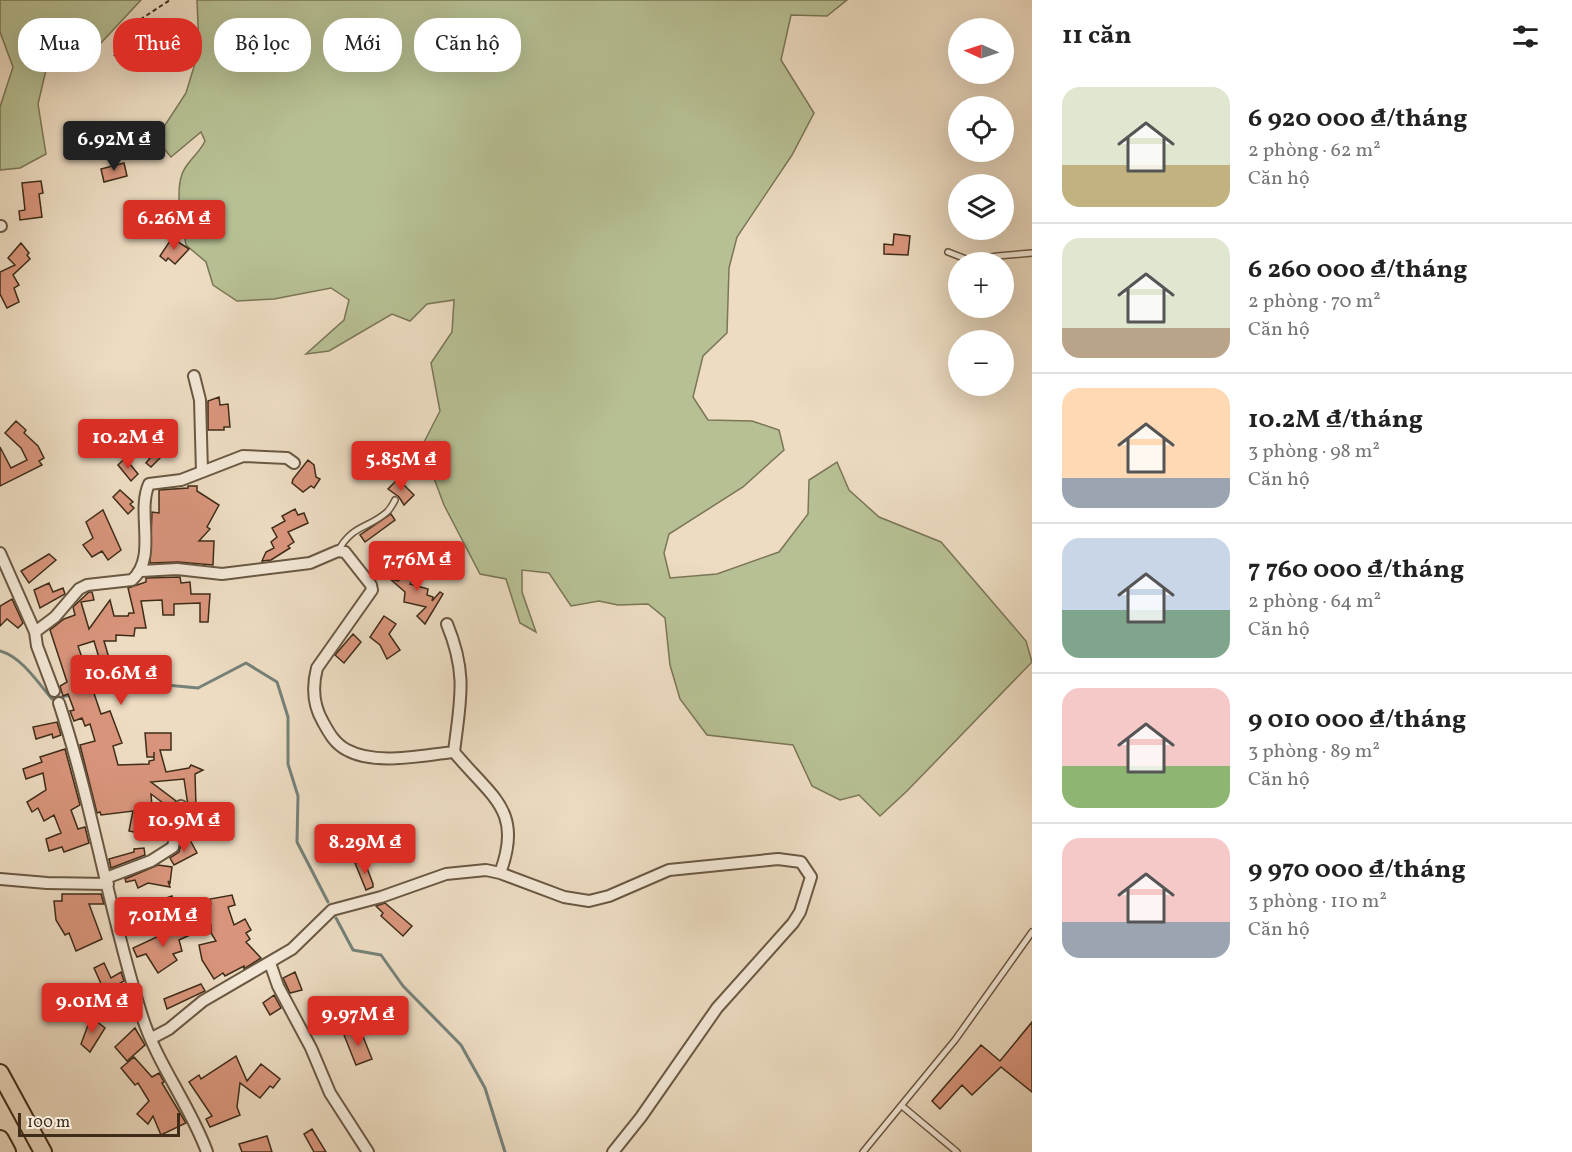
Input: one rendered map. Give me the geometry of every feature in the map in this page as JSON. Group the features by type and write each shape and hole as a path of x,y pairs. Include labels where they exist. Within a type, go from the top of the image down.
{"main road":[{"path":"0,1073 43,1152"},
{"path":"0,1138 7,1152"}],"street":[{"path":"194,376 200,400 202,472"},
{"path":"35,632 55,617 79,589 87,585 132,580 141,571 145,544 144,499 149,484 181,480 243,456 287,458 294,463"},
{"path":"141,571 177,569 222,574 310,562 338,551 345,552 358,567 372,590 317,668 313,684 320,717 334,740 347,750 365,757 454,752"},
{"path":"0,553 35,632 37,646 54,691"},
{"path":"447,624 453,641 462,695 454,752 507,817 509,847 500,873"},
{"path":"59,704 80,767 91,825 107,881 120,945 143,1020 187,1106 207,1152"},
{"path":"0,879 107,881 152,861 173,847 181,806"},
{"path":"152,1038 169,1029 203,1001 292,949 332,910 381,897 446,874 486,870 564,897 589,901 609,896 669,870 778,859 801,862 808,869 811,877 793,923 717,1008 641,1117 613,1152"},
{"path":"270,963 278,986 311,1048 330,1093 365,1151"}],"lane":[{"path":"1014,255 1032,253"},
{"path":"338,551 345,538 387,512 395,500"},
{"path":"863,1152 955,1040 1032,932"},
{"path":"902,1106 957,1152"}],"path":[{"path":"143,18 170,0"}],"green space":[{"path":"0,0 141,0 124,18 113,18 113,30 101,43 101,18 18,18 18,72 46,72 38,104 46,154 20,168 0,170 0,107 13,67 0,32"},
{"path":"197,0 847,0 827,16 791,15 781,60 814,113 792,155 737,237 729,268 727,333 703,356 693,397 708,420 752,421 779,430 784,450 743,487 669,534 664,553 670,578 717,574 779,552 808,514 809,480 837,462 849,490 879,517 941,542 1026,641 1032,662 880,816 859,795 840,800 812,786 793,745 707,735 680,699 670,665 665,618 648,604 618,605 599,601 571,606 549,573 522,570 522,592 536,632 520,623 506,579 480,574 444,505 422,446 440,411 431,363 452,332 454,300 427,304 410,321 392,314 329,351 306,354 344,320 349,300 331,288 274,299 237,301 213,285 206,262 186,245 179,195 181,176 205,141 201,132 171,157 156,139 186,93 192,72 202,72 202,18 198,18"}],"building":[{"path":"124,163 127,176 104,182 101,169"},
{"path":"41,181 43,193 39,194 42,217 20,220 19,211 25,210 22,183"},
{"path":"894,234 910,236 908,255 884,254 884,244 893,245"},
{"path":"172,238 189,249 175,264 168,258 166,261 160,256"},
{"path":"21,243 29,253 27,255 30,259 13,275 19,285 14,288 19,302 7,308 0,294 0,272 15,265 8,258"},
{"path":"219,397 220,405 228,404 230,427 224,427 224,430 208,430 208,401"},
{"path":"16,421 26,430 24,433 38,446 44,458 39,461 42,465 0,486 0,447 11,468 27,460 21,448 5,433"},
{"path":"159,430 169,440 167,443 171,447 151,467 146,463 158,448 151,438"},
{"path":"125,458 138,474 131,481 118,465"},
{"path":"308,460 314,465 316,477 320,479 314,488 311,486 303,492 292,483"},
{"path":"398,479 414,495 404,505 399,497 388,489"},
{"path":"188,486 197,486 197,491 219,505 207,527 210,529 199,541 214,541 213,565 178,562 150,563 152,512 159,513 159,490 188,488"},
{"path":"120,490 133,502 130,504 134,508 128,514 113,497"},
{"path":"295,509 298,515 304,513 308,523 288,532 294,542 288,546 290,548 271,560 262,561 266,552 274,548 271,542 277,537 272,528 285,521 282,516"},
{"path":"103,510 121,550 108,560 102,551 92,557 83,545 93,538 86,522"},
{"path":"391,514 395,520 365,542 360,535"},
{"path":"49,554 56,560 29,583 21,571"},
{"path":"409,560 420,570 410,584 428,589 427,595 433,597 432,601 440,592 443,594 425,624 417,616 426,607 404,602 405,592 390,579 398,581 402,578 399,575"},
{"path":"180,577 181,583 190,582 191,594 210,594 208,622 200,622 200,603 174,604 174,615 163,615 162,600 141,601 146,628 135,628 134,636 116,635 116,641 104,641 111,665 102,668 94,641 78,646 101,714 110,711 122,743 113,746 118,765 149,764 154,757 147,757 145,733 171,733 171,750 160,750 166,772 189,768 191,765 203,770 195,774 196,806 188,806 184,779 151,782 176,801 171,809 151,794 153,819 156,819 152,836 129,831 133,811 101,815 100,812 97,813 80,745 95,741 90,724 85,726 82,718 74,721 70,711 74,710 68,694 63,696 60,686 67,682 50,630 64,619 75,615 73,607 89,592 92,592 94,600 81,602 89,629 110,600 114,616 128,616 129,613 134,613 128,588 146,582 146,578"},
{"path":"49,583 53,592 63,588 65,594 40,608 34,590"},
{"path":"12,599 23,623 18,628 7,619 0,626 0,606"},
{"path":"384,616 396,624 389,634 400,650 387,659 380,645 370,637"},
{"path":"353,634 361,642 344,663 335,655"},
{"path":"57,722 61,735 53,738 52,734 36,739 33,727"},
{"path":"65,749 80,805 71,810 78,829 85,827 89,843 64,852 62,847 49,851 46,839 61,833 54,815 44,821 38,808 32,812 27,802 46,790 43,773 26,779 23,769 42,762 40,757"},
{"path":"190,840 197,853 174,865 170,858 179,852 181,844"},
{"path":"144,848 145,855 111,868 109,859 134,852 134,849"},
{"path":"364,860 373,884 373,887 366,890 355,863"},
{"path":"158,865 172,867 170,883 168,881 170,887 148,883 138,888 135,880 126,882 125,879"},
{"path":"62,894 101,894 104,904 89,904 102,939 76,951 69,933 65,935 56,920 54,901 62,901"},
{"path":"232,895 235,905 228,907 234,925 245,919 251,930 246,933 250,939 246,942 261,958 244,969 244,966 225,976 223,973 214,979 202,960 199,945 216,941 211,933 211,925 201,915 211,904 210,899"},
{"path":"172,896 175,905 144,916 141,907"},
{"path":"385,903 412,926 403,936 381,916 383,913 376,906"},
{"path":"180,926 181,929 187,926 190,935 179,940 182,951 173,954 177,960 158,973 146,954 137,957 133,948"},
{"path":"104,963 111,978 121,972 124,981 117,985 124,1002 89,1017 85,1009 108,999 94,968"},
{"path":"295,972 302,990 290,993 283,978"},
{"path":"201,984 205,991 167,1009 164,999"},
{"path":"274,995 281,1008 270,1015 263,1003"},
{"path":"91,1017 105,1028 90,1052 81,1044"},
{"path":"1032,1022 1032,1092 1001,1067 972,1095 962,1085 940,1109 932,1101 981,1045 1000,1061"},
{"path":"135,1028 145,1045 127,1061 115,1047"},
{"path":"360,1029 372,1059 356,1065 344,1035"},
{"path":"236,1056 247,1081 261,1064 280,1079 273,1088 270,1086 260,1098 240,1083 237,1107 240,1115 210,1127 206,1119 212,1116 189,1082 199,1075 201,1079"},
{"path":"134,1057 152,1077 159,1073 164,1082 162,1083 186,1123 161,1135 153,1116 148,1124 137,1114 149,1101 138,1083 135,1085 121,1068"},
{"path":"312,1129 326,1152 314,1152 304,1134"},
{"path":"267,1136 272,1152 242,1152 239,1144"}],"waterway":[{"path":"0,651 22,665 52,699 71,695"},
{"path":"89,691 118,685 156,684 198,688 246,663 277,682 288,717 288,764 298,796 297,842 328,902"},
{"path":"336,918 353,950 381,955 403,986 461,1045 485,1088 505,1152"}]}
